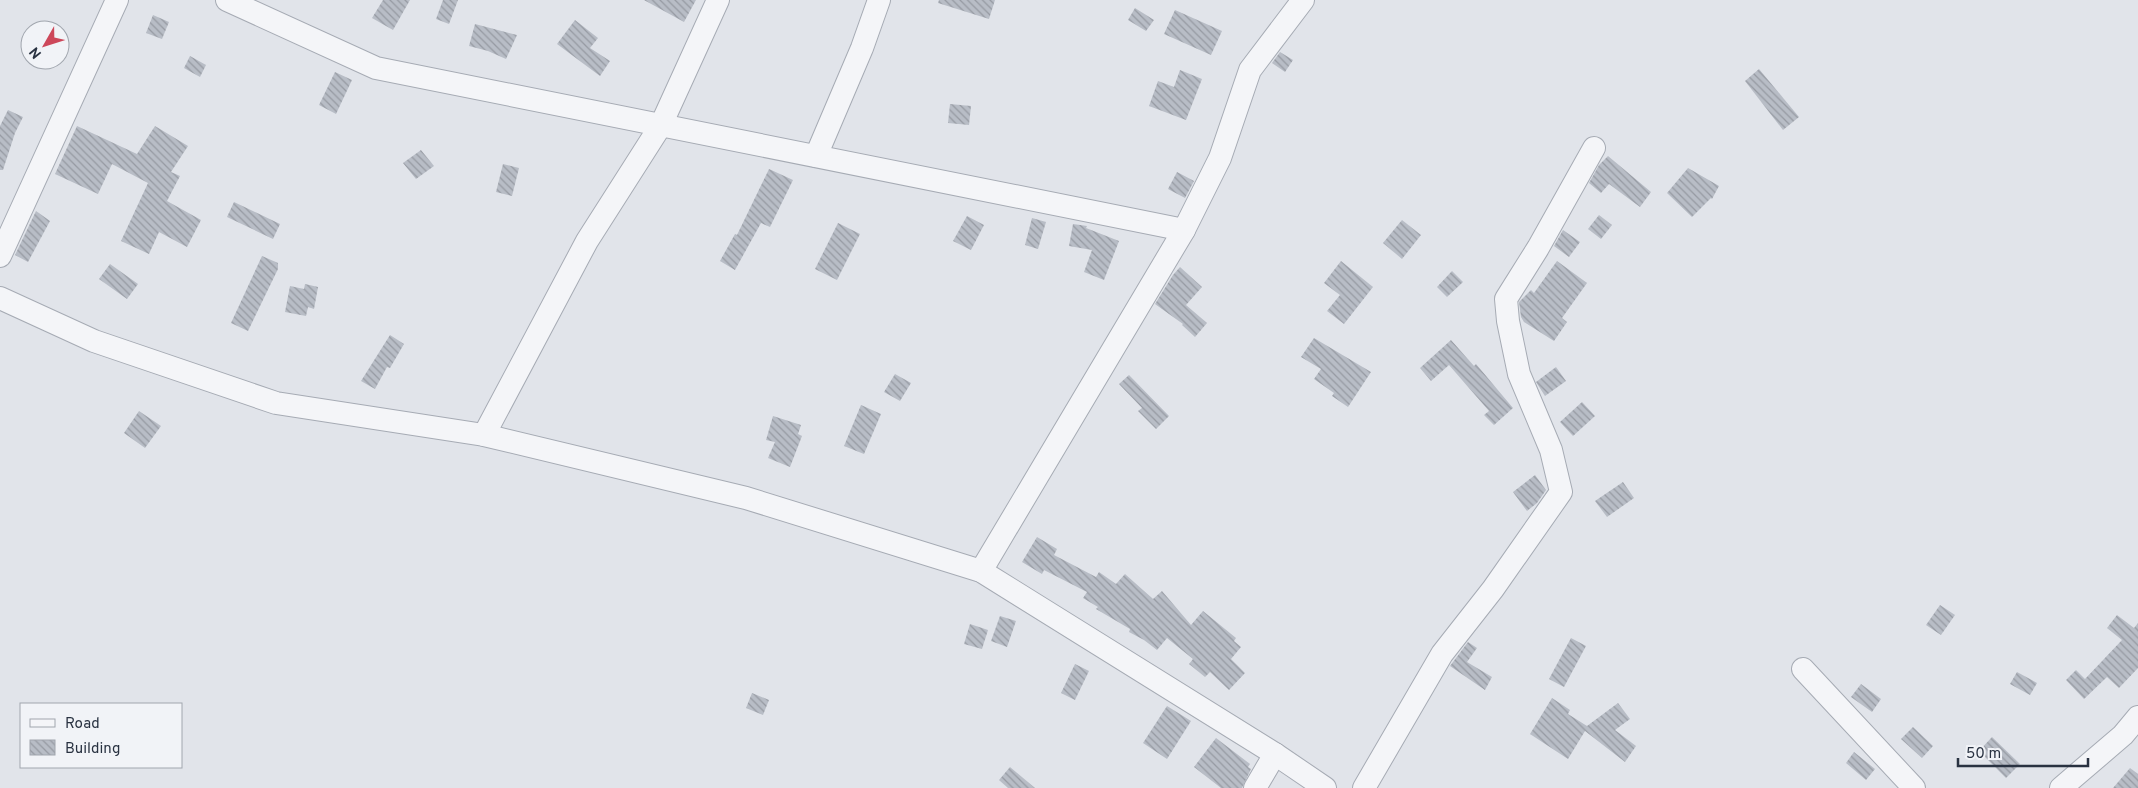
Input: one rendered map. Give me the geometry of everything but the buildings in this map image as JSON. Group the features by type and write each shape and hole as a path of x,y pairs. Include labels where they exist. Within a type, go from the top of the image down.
{"street":[{"path":"0,256 117,0"},
{"path":"228,0 376,68 1184,230"},
{"path":"484,435 587,240 661,125 718,0"},
{"path":"816,156 862,48 879,0"},
{"path":"981,571 1184,230 1220,158 1250,70 1303,0"},
{"path":"1364,788 1442,654 1493,589 1560,492 1551,450 1519,374 1508,321 1506,299 1538,248 1594,148"},
{"path":"0,298 94,341 276,402 484,435 746,498 981,571 1274,754 1324,788"},
{"path":"1803,669 1914,788"},
{"path":"2061,788 2123,735 2138,717"},
{"path":"1255,788 1274,754"}]}
